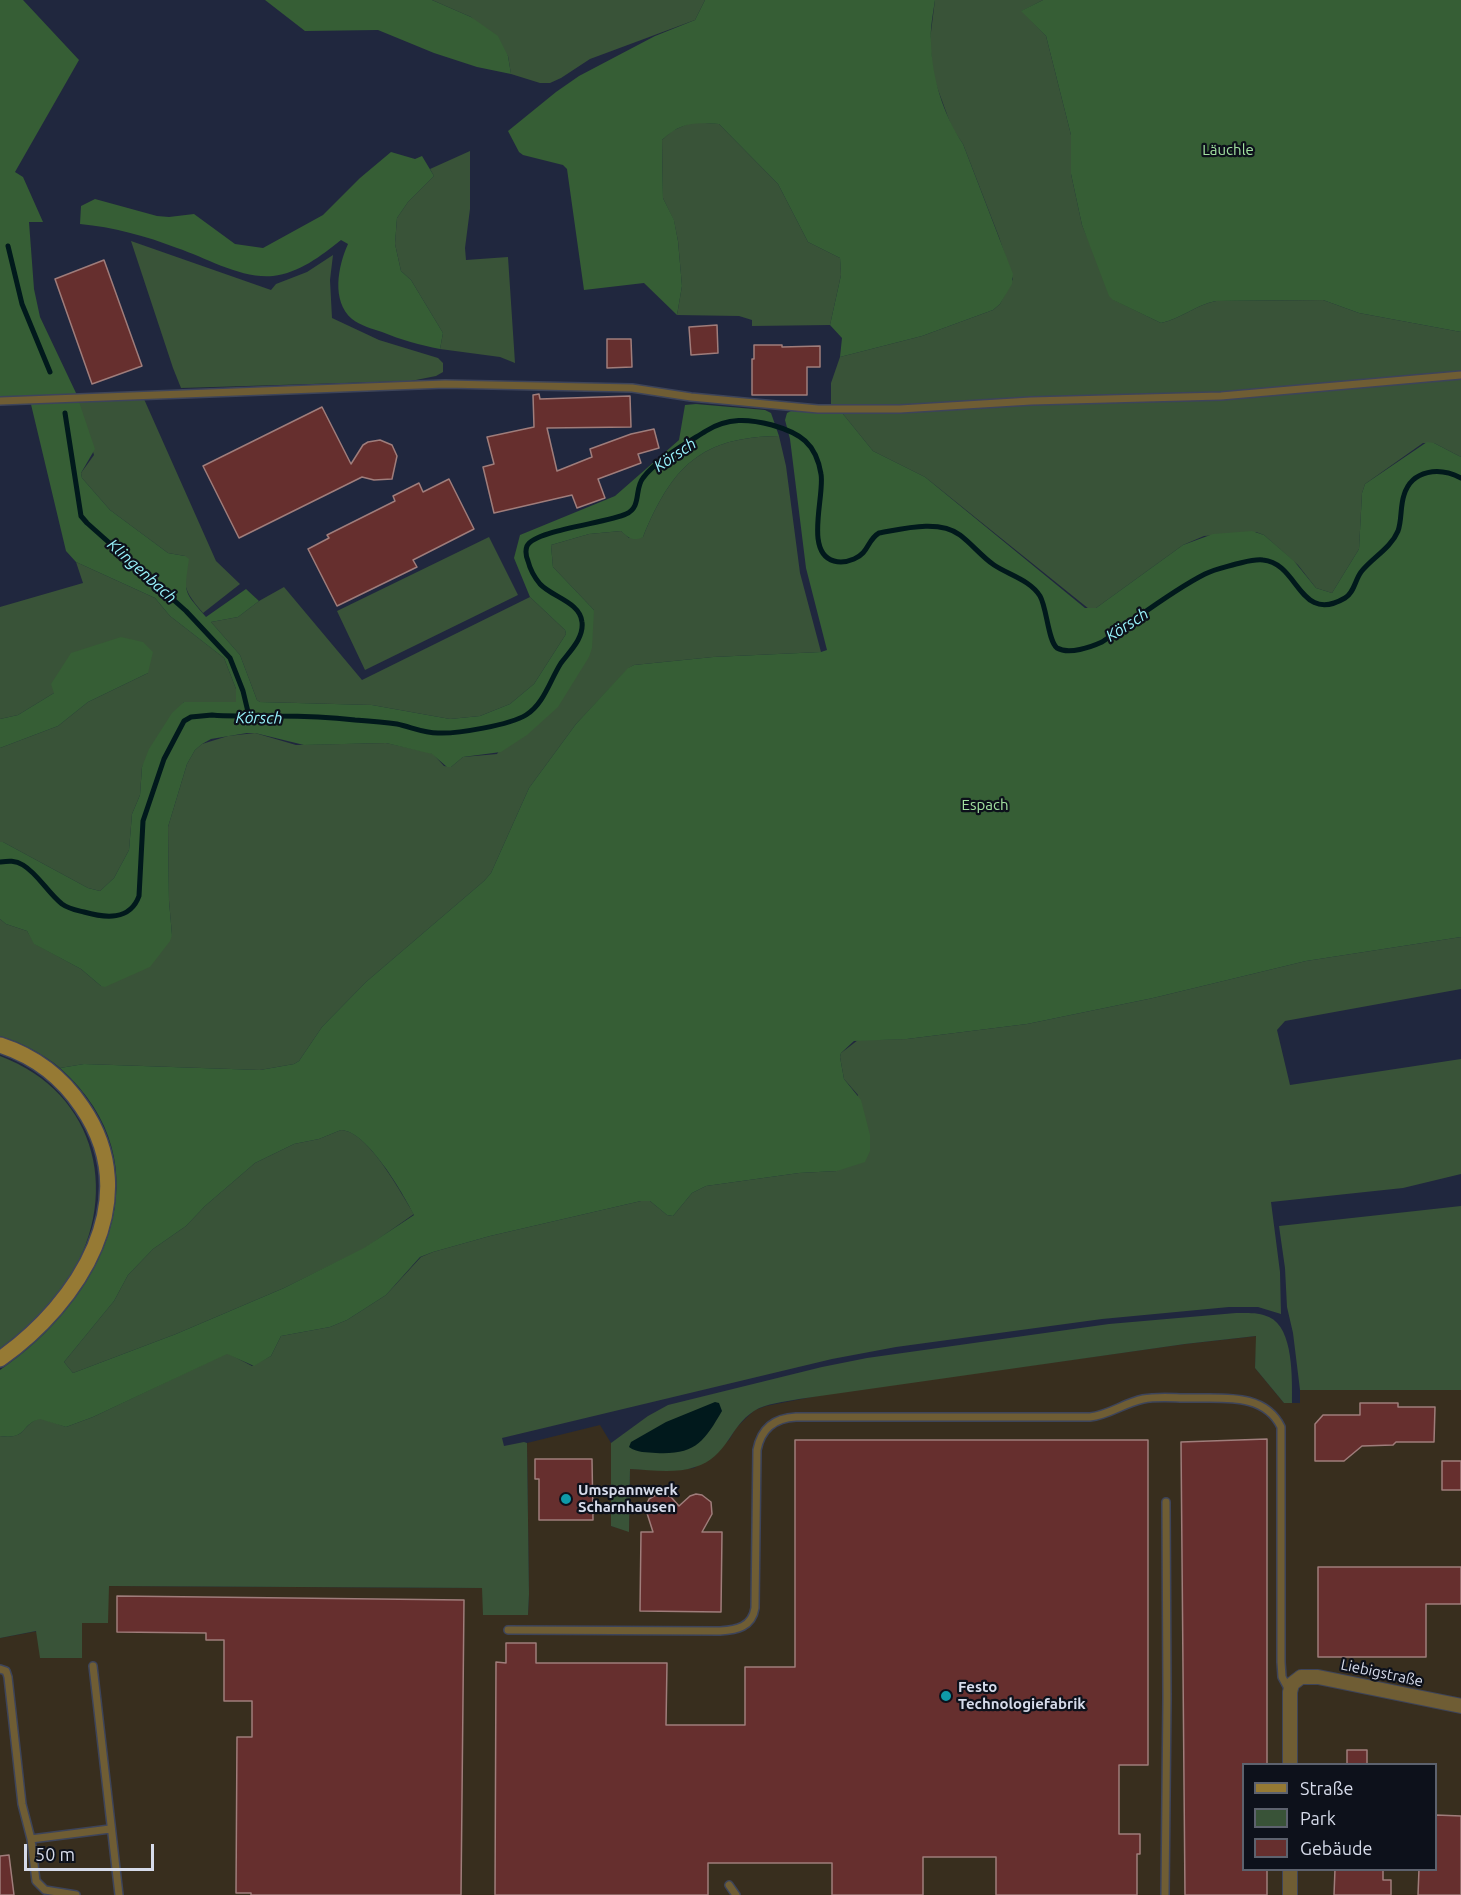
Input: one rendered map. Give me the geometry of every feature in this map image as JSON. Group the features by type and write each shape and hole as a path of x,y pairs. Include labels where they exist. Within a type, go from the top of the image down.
{"main road":[{"path":"0,1045 37,1062 52,1073 85,1110 100,1142 106,1202 100,1232 78,1281 47,1320 0,1359"}],"street":[{"name":"Liebigstraße","path":"1290,1692 1292,1684 1297,1679 1312,1676 1461,1706"},
{"path":"1290,1692 1290,1763"},
{"path":"1290,1871 1290,1895"}],"lane":[{"path":"0,401 445,384 641,389 691,397 818,409 900,409 1031,401 1221,396 1461,375"},
{"path":"508,1630 720,1631 747,1625 752,1619 755,1608 757,1450 763,1432 779,1420 795,1417 1090,1417 1108,1413 1146,1398 1230,1398 1246,1400 1263,1407 1275,1417 1281,1427 1281,1662 1282,1677 1290,1692"},
{"path":"1165,1895 1166,1502"},
{"path":"93,1666 118,1895"},
{"path":"0,1670 6,1671 8,1677 22,1804 31,1839 36,1879 39,1886 45,1890 76,1895"},
{"path":"31,1839 110,1829"},
{"path":"729,1885 736,1895"}],"shaded area":[{"path":"1257,1336 1255,1368 1284,1403 1300,1403 1300,1390 1461,1390 1461,1895 0,1895 0,1638 82,1623 108,1623 108,1586 482,1588 528,1614 527,1443 600,1425 611,1443 611,1526 629,1531 630,1469 694,1468 729,1440 736,1428 755,1410 832,1393"},
{"path":"715,1402 719,1403 722,1411 710,1431 689,1449 680,1452 656,1453 629,1447 631,1442 666,1422"}],"green space":[{"path":"0,0 23,0 79,60 15,172 23,177 43,222 29,222 34,289 40,317 76,393 95,449 81,473 82,478 110,510 168,553 189,559 187,591 206,617 246,589 259,601 238,617 211,622 240,655 257,700 260,702 372,705 450,719 480,716 510,704 534,684 566,634 565,630 530,597 514,558 520,535 615,496 679,440 685,405 765,410 771,413 779,436 728,442 692,461 665,492 643,537 631,538 621,531 589,534 551,545 553,567 594,610 592,648 589,657 558,707 527,735 501,752 463,757 451,767 447,767 432,754 386,743 304,745 247,733 211,739 202,744 195,750 187,764 168,827 172,935 170,941 150,967 105,987 81,969 34,944 27,931 6,924 0,919 0,842 88,888 100,891 114,878 129,850 132,814 140,795 142,767 149,749 172,713 184,702 236,702 236,689 224,658 170,616 155,598 76,562 66,551 29,396 0,396"},
{"path":"265,0 432,0 471,17 498,36 508,56 511,74 477,67 434,53 378,30 305,31"},
{"path":"432,0 705,0 695,20 590,59 550,83 540,83 511,74 508,56 471,17"},
{"path":"705,0 935,0 931,42 936,82 944,108 963,144 1013,274 1012,284 1000,304 993,310 922,336 840,357 842,338 830,325 841,275 840,258 808,242 778,184 719,124 710,123 682,126 662,140 663,198 674,220 682,286 677,315 644,283 584,290 567,169 563,165 523,155 519,152 508,131 579,76 655,36 695,20"},
{"path":"935,0 1043,0 1022,11 1046,36 1071,135 1071,174 1082,225 1114,300 1161,323 1216,301 1323,300 1359,313 1461,332 1461,457 1434,443 1423,443 1365,484 1362,493 1359,549 1332,593 1316,588 1298,565 1264,535 1256,532 1204,536 1183,545 1096,608 1089,609 925,477 873,451 843,414 843,405 831,405 831,383 840,357 922,336 993,310 1000,304 1013,279 963,144 952,128 933,76 930,40"},
{"name":"Läuchle","path":"1043,0 1461,0 1461,332 1359,313 1323,300 1216,301 1161,323 1113,300 1109,296 1082,225 1071,174 1071,135 1046,36 1021,11"},
{"path":"692,122 719,124 778,184 808,242 840,258 841,275 830,325 752,326 752,320 739,316 677,315 682,286 674,221 663,198 662,140 672,131"},
{"path":"470,151 470,209 465,248 466,260 508,257 515,363 500,357 440,349 443,333 411,280 401,271 395,244 397,218 408,202 434,176 430,169"},
{"path":"391,152 415,159 422,156 434,176 408,202 397,218 395,244 401,271 411,280 443,333 440,349 366,327 345,312 338,283 341,262 348,244 341,240 301,268 273,276 261,276 224,267 141,236 105,227 80,224 81,206 95,199 157,216 194,214 235,244 263,248 323,215 360,178"},
{"path":"131,241 271,290 276,284 307,272 333,255 330,280 332,318 379,340 438,358 443,363 443,372 436,376 411,381 181,388"},
{"path":"144,399 216,561 240,584 203,613 191,598 186,587 185,556 168,553 110,510 82,478 81,473 94,455 78,402"},
{"name":"Espach","path":"791,411 843,414 873,451 925,477 1085,608 1096,608 1183,545 1213,534 1252,531 1264,535 1294,561 1316,588 1332,593 1359,549 1362,493 1365,484 1427,442 1434,443 1461,457 1461,937 1306,961 1153,998 1027,1024 907,1039 854,1041 841,1053 840,1057 844,1079 861,1100 870,1135 870,1151 865,1162 837,1171 799,1173 706,1186 692,1193 673,1216 667,1215 650,1201 641,1201 490,1236 433,1252 420,1257 386,1295 347,1320 330,1327 281,1336 271,1356 254,1366 227,1354 93,1417 66,1427 40,1419 29,1424 20,1434 9,1437 0,1436 0,1370 37,1341 68,1307 93,1270 110,1230 117,1188 112,1147 93,1106 60,1068 84,1064 260,1070 294,1064 299,1061 322,1027 366,982 491,873 529,788 576,724 628,668 634,665 713,657 827,650 806,568 790,439 785,420 787,413","holes":["341,1130 351,1133 362,1141 383,1165 414,1215 364,1248 284,1288 176,1334 73,1373 64,1362 114,1301 128,1275 153,1249 186,1226 205,1206 255,1163 294,1144 319,1139"]},
{"path":"779,436 786,466 800,573 821,652 713,657 634,665 629,668 576,724 529,788 491,873 366,982 322,1027 299,1061 260,1070 84,1064 60,1068 32,1049 0,1036 0,919 6,924 27,931 35,944 81,969 101,986 172,935 168,827 187,764 195,750 202,744 228,736 255,733 296,745 386,743 428,752 444,766 451,767 463,757 497,754 594,610 553,567 551,545 589,534 621,531 629,538 643,537 665,492 692,461 709,450 729,442"},
{"path":"489,537 518,595 365,670 337,611"},
{"path":"76,562 155,598 170,616 224,658 236,689 236,702 184,702 142,767 140,795 132,814 129,850 114,878 100,891 88,888 0,842 0,748 58,726 88,702 148,673 54,693 18,715 0,719 0,607 83,583"},
{"path":"284,587 362,680 530,597 565,630 566,634 534,684 510,704 480,716 450,719 372,705 260,702 257,700 240,655 211,622 238,617 259,601"},
{"path":"121,637 143,642 153,652 148,673 88,702 58,726 0,748 0,719 18,715 54,693 51,684 71,653"},
{"path":"1461,937 1461,989 1285,1021 1277,1030 1290,1085 1461,1059 1461,1174 1403,1188 1271,1202 1280,1272 1281,1314 1258,1307 1229,1307 1102,1319 896,1347 832,1359 502,1438 504,1446 527,1443 528,1615 483,1615 482,1588 109,1586 108,1623 82,1623 82,1658 40,1658 36,1631 0,1638 0,1436 9,1437 20,1434 30,1424 41,1418 66,1427 93,1417 227,1353 252,1366 271,1356 281,1336 330,1327 347,1320 386,1295 421,1257 433,1252 490,1236 641,1201 650,1201 667,1215 673,1216 692,1193 706,1186 799,1173 837,1171 858,1095 844,1079 840,1057 841,1053 858,1040 907,1039 1027,1024 1153,998 1306,961"},
{"path":"0,1056 34,1073 60,1095 79,1122 91,1152 96,1185 93,1218 83,1252 65,1285 43,1311 0,1349"},
{"path":"341,1130 351,1133 373,1151 414,1214 364,1249 284,1288 176,1334 73,1373 64,1362 114,1301 128,1275 153,1249 186,1226 205,1206 255,1163 294,1144 319,1139"},
{"path":"1461,1206 1461,1390 1300,1390 1293,1333 1287,1307 1285,1268 1279,1226"},
{"path":"1236,1313 1265,1315 1277,1323 1283,1332 1290,1356 1292,1403 1284,1403 1255,1368 1256,1336 1185,1344 770,1404 759,1408 746,1418 722,1449 706,1462 679,1470 630,1469 629,1532 611,1526 611,1443 648,1416 668,1405 867,1358 1109,1324"}],"building":[{"path":"104,260 142,366 92,384 55,279"},
{"path":"717,325 718,353 691,355 689,327"},
{"path":"607,339 631,339 632,367 607,368"},
{"path":"754,345 820,346 820,367 807,367 807,395 752,395"},
{"path":"539,394 540,399 630,396 631,427 547,428 557,471 592,457 590,449 631,434 654,429 659,448 638,454 641,463 598,479 605,498 577,508 572,495 494,513 483,467 494,464 487,437 534,427 533,395"},
{"path":"322,407 351,464 363,445 368,442 380,440 392,445 397,456 392,479 374,480 362,477 239,538 203,466"},
{"path":"449,479 474,529 413,560 417,567 337,606 308,549 329,538 327,535 395,501 393,496 419,483 423,492"},
{"path":"1360,1403 1398,1403 1398,1407 1435,1407 1434,1442 1396,1442 1393,1445 1362,1446 1344,1461 1315,1461 1315,1424 1323,1415 1360,1415"},
{"path":"1267,1439 1267,1763 1242,1763 1242,1871 1267,1871 1267,1895 1185,1895 1181,1442"},
{"name":"Festo Technologiefabrik","path":"795,1440 1148,1440 1148,1765 1119,1765 1119,1834 1140,1834 1140,1854 1137,1854 1137,1895 996,1895 996,1857 923,1857 923,1895 832,1895 832,1863 708,1863 708,1895 495,1895 496,1662 506,1663 506,1643 536,1643 536,1663 667,1663 666,1725 745,1725 745,1667 795,1667"},
{"name":"Umspannwerk Scharnhausen","path":"535,1459 592,1459 593,1520 539,1520 539,1479 535,1479"},
{"path":"1442,1461 1461,1461 1461,1490 1442,1490"},
{"path":"659,1493 671,1497 679,1506 690,1496 696,1494 702,1495 711,1502 712,1514 702,1532 722,1532 721,1612 640,1611 641,1532 653,1532 646,1510 649,1499"},
{"path":"1318,1567 1461,1567 1461,1604 1426,1604 1426,1657 1318,1657"},
{"path":"117,1596 464,1600 461,1895 251,1895 251,1893 236,1893 237,1737 252,1737 252,1701 224,1701 224,1640 206,1640 206,1633 117,1632"},
{"path":"1347,1750 1367,1750 1367,1763 1347,1763"},
{"path":"1437,1815 1461,1816 1461,1895 1418,1895 1419,1871 1437,1871"},
{"path":"9,1855 14,1895 0,1895 0,1856"},
{"path":"1335,1871 1383,1871 1383,1880 1391,1880 1391,1895 1334,1895"}],"waterway":[{"name":"Klingenbach","path":"8,246 22,304 50,372"},
{"name":"Klingenbach","path":"65,413 81,516 186,611 230,658 243,691 249,716"},
{"name":"Körsch","path":"0,862 9,861 23,865 57,900 70,908 108,916 116,916 130,910 139,896 143,821 164,759 184,721 191,717 212,715 325,717 397,724 438,733 483,728 526,715 538,705 561,663 579,639 582,628 580,615 576,609 545,589 536,579 527,557 527,546 533,540 557,531 617,517 631,511 636,502 640,482 649,471 681,446 722,423 739,420 772,425 791,432 811,447 819,463 821,474 818,535 820,547 825,556 839,562 854,559 863,553 879,533 920,526 942,527 951,530 960,535 994,565 1036,590 1042,601 1054,644 1057,648 1068,651 1102,642 1166,597 1205,574 1250,561 1263,560 1275,564 1285,571 1308,599 1318,604 1330,604 1345,598 1361,572 1395,537 1399,527 1404,495 1413,480 1420,475 1436,472 1444,472 1461,478"}],"place":[{"name":"Umspannwerk Scharnhausen","path":"566,1499"},
{"name":"Festo Technologiefabrik","path":"946,1696"}]}
